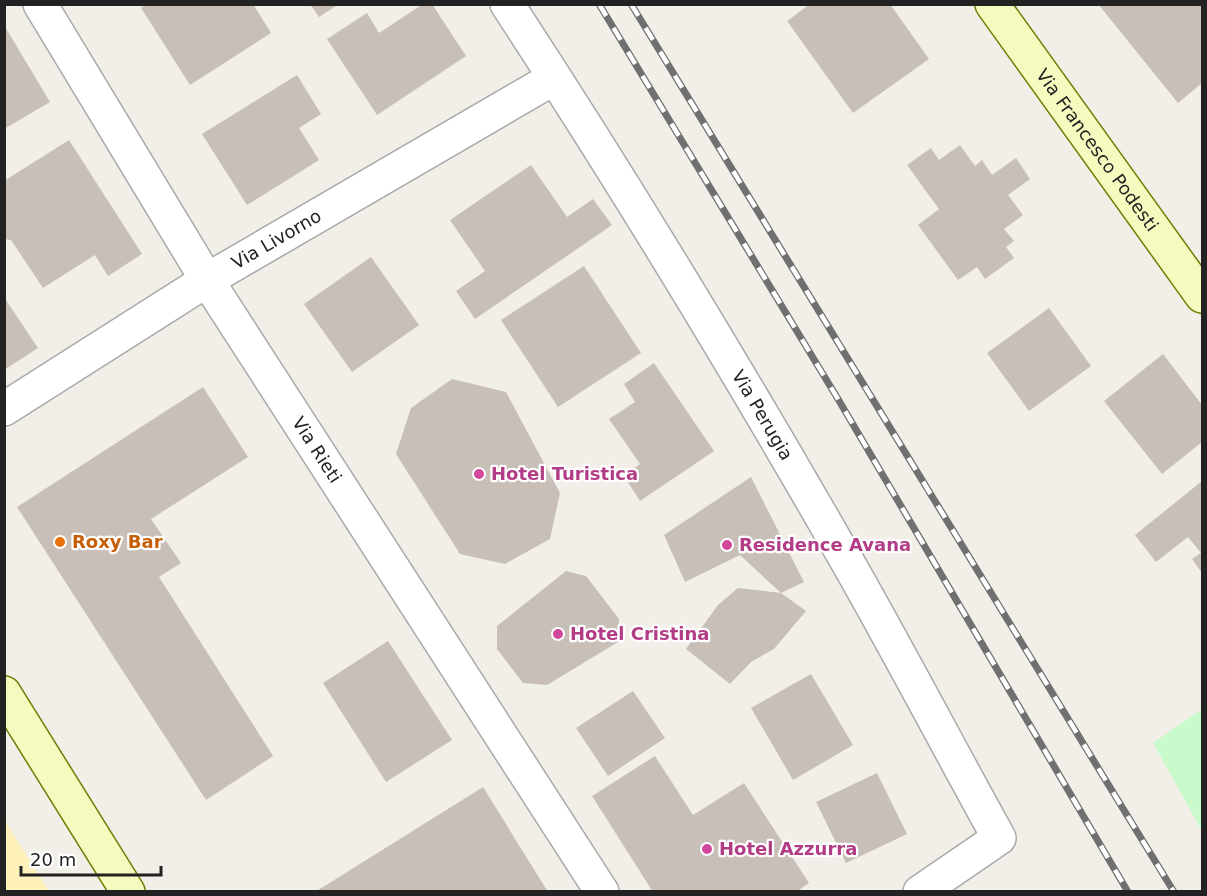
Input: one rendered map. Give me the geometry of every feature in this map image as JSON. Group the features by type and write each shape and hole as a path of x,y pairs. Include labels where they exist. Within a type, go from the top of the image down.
{"main road":[{"name":"Via Francesco Podesti","path":"992,4 1203,296"},
{"path":"4,693 128,891"}],"street":[{"name":"Via Rieti","path":"40,4 207,280 602,891"},
{"name":"Via Perugia","path":"507,4 679,276 847,562 999,838 920,891"},
{"name":"Via Livorno","path":"4,409 207,280 554,78"}],"sand":[{"path":"5,821 49,891 5,891"}],"green space":[{"path":"1202,709 1202,831 1153,743"}],"building":[{"path":"147,4 253,4 271,33 190,85 141,8"},
{"path":"310,4 339,4 319,17"},
{"path":"423,4 432,4 466,56 377,115 327,39 367,13 379,33"},
{"path":"810,4 890,4 929,59 853,113 787,21"},
{"path":"1098,4 1202,4 1202,83 1178,103"},
{"path":"4,25 50,102 4,129"},
{"path":"297,75 321,114 299,128 319,160 247,205 202,134"},
{"path":"69,140 142,254 108,276 95,255 43,288 11,240 4,239 4,181"},
{"path":"960,145 975,166 982,160 992,175 1016,158 1030,179 1008,195 1023,215 1004,229 1014,241 1006,247 1014,258 985,279 977,267 958,280 918,225 939,209 907,165 931,148 939,160"},
{"path":"531,165 567,217 593,199 612,225 475,319 456,291 485,271 450,220"},
{"path":"371,257 419,325 352,372 304,304"},
{"path":"584,266 641,353 558,407 501,320"},
{"path":"4,297 38,348 4,370"},
{"path":"1049,308 1091,366 1029,411 987,353"},
{"path":"1163,354 1202,405 1202,442 1162,474 1104,401"},
{"path":"654,363 714,451 640,501 624,476 640,464 609,419 635,402 624,384"},
{"name":"Hotel Turistica","path":"452,379 506,392 560,493 550,539 505,564 460,554 396,454 411,408"},
{"path":"203,387 248,457 151,519 181,563 159,577 273,756 206,800 17,507"},
{"name":"Residence Avana","path":"751,477 804,582 781,593 740,555 685,582 664,535"},
{"path":"1202,481 1202,573 1192,559 1201,553 1188,537 1156,562 1135,535"},
{"name":"Hotel Cristina","path":"566,571 586,576 619,619 618,642 547,685 523,683 497,649 497,626"},
{"path":"738,588 781,593 806,611 774,649 751,662 730,684 686,649 718,605"},
{"path":"388,641 452,740 386,782 323,683"},
{"path":"811,674 853,745 793,780 751,708"},
{"path":"633,691 665,738 608,776 576,728"},
{"name":"Hotel Azzurra","path":"655,756 693,815 744,783 809,883 796,892 653,892 592,796"},
{"path":"877,773 907,834 846,863 816,802"},
{"path":"483,787 548,892 315,892"}],"railway":[{"path":"599,4 838,399 1128,892"},
{"path":"631,4 1174,892"}],"place":[{"name":"Hotel Turistica","path":"479,474"},
{"name":"Roxy Bar","path":"60,542"},
{"name":"Residence Avana","path":"727,545"},
{"name":"Hotel Cristina","path":"558,634"},
{"name":"Hotel Azzurra","path":"707,849"}]}
